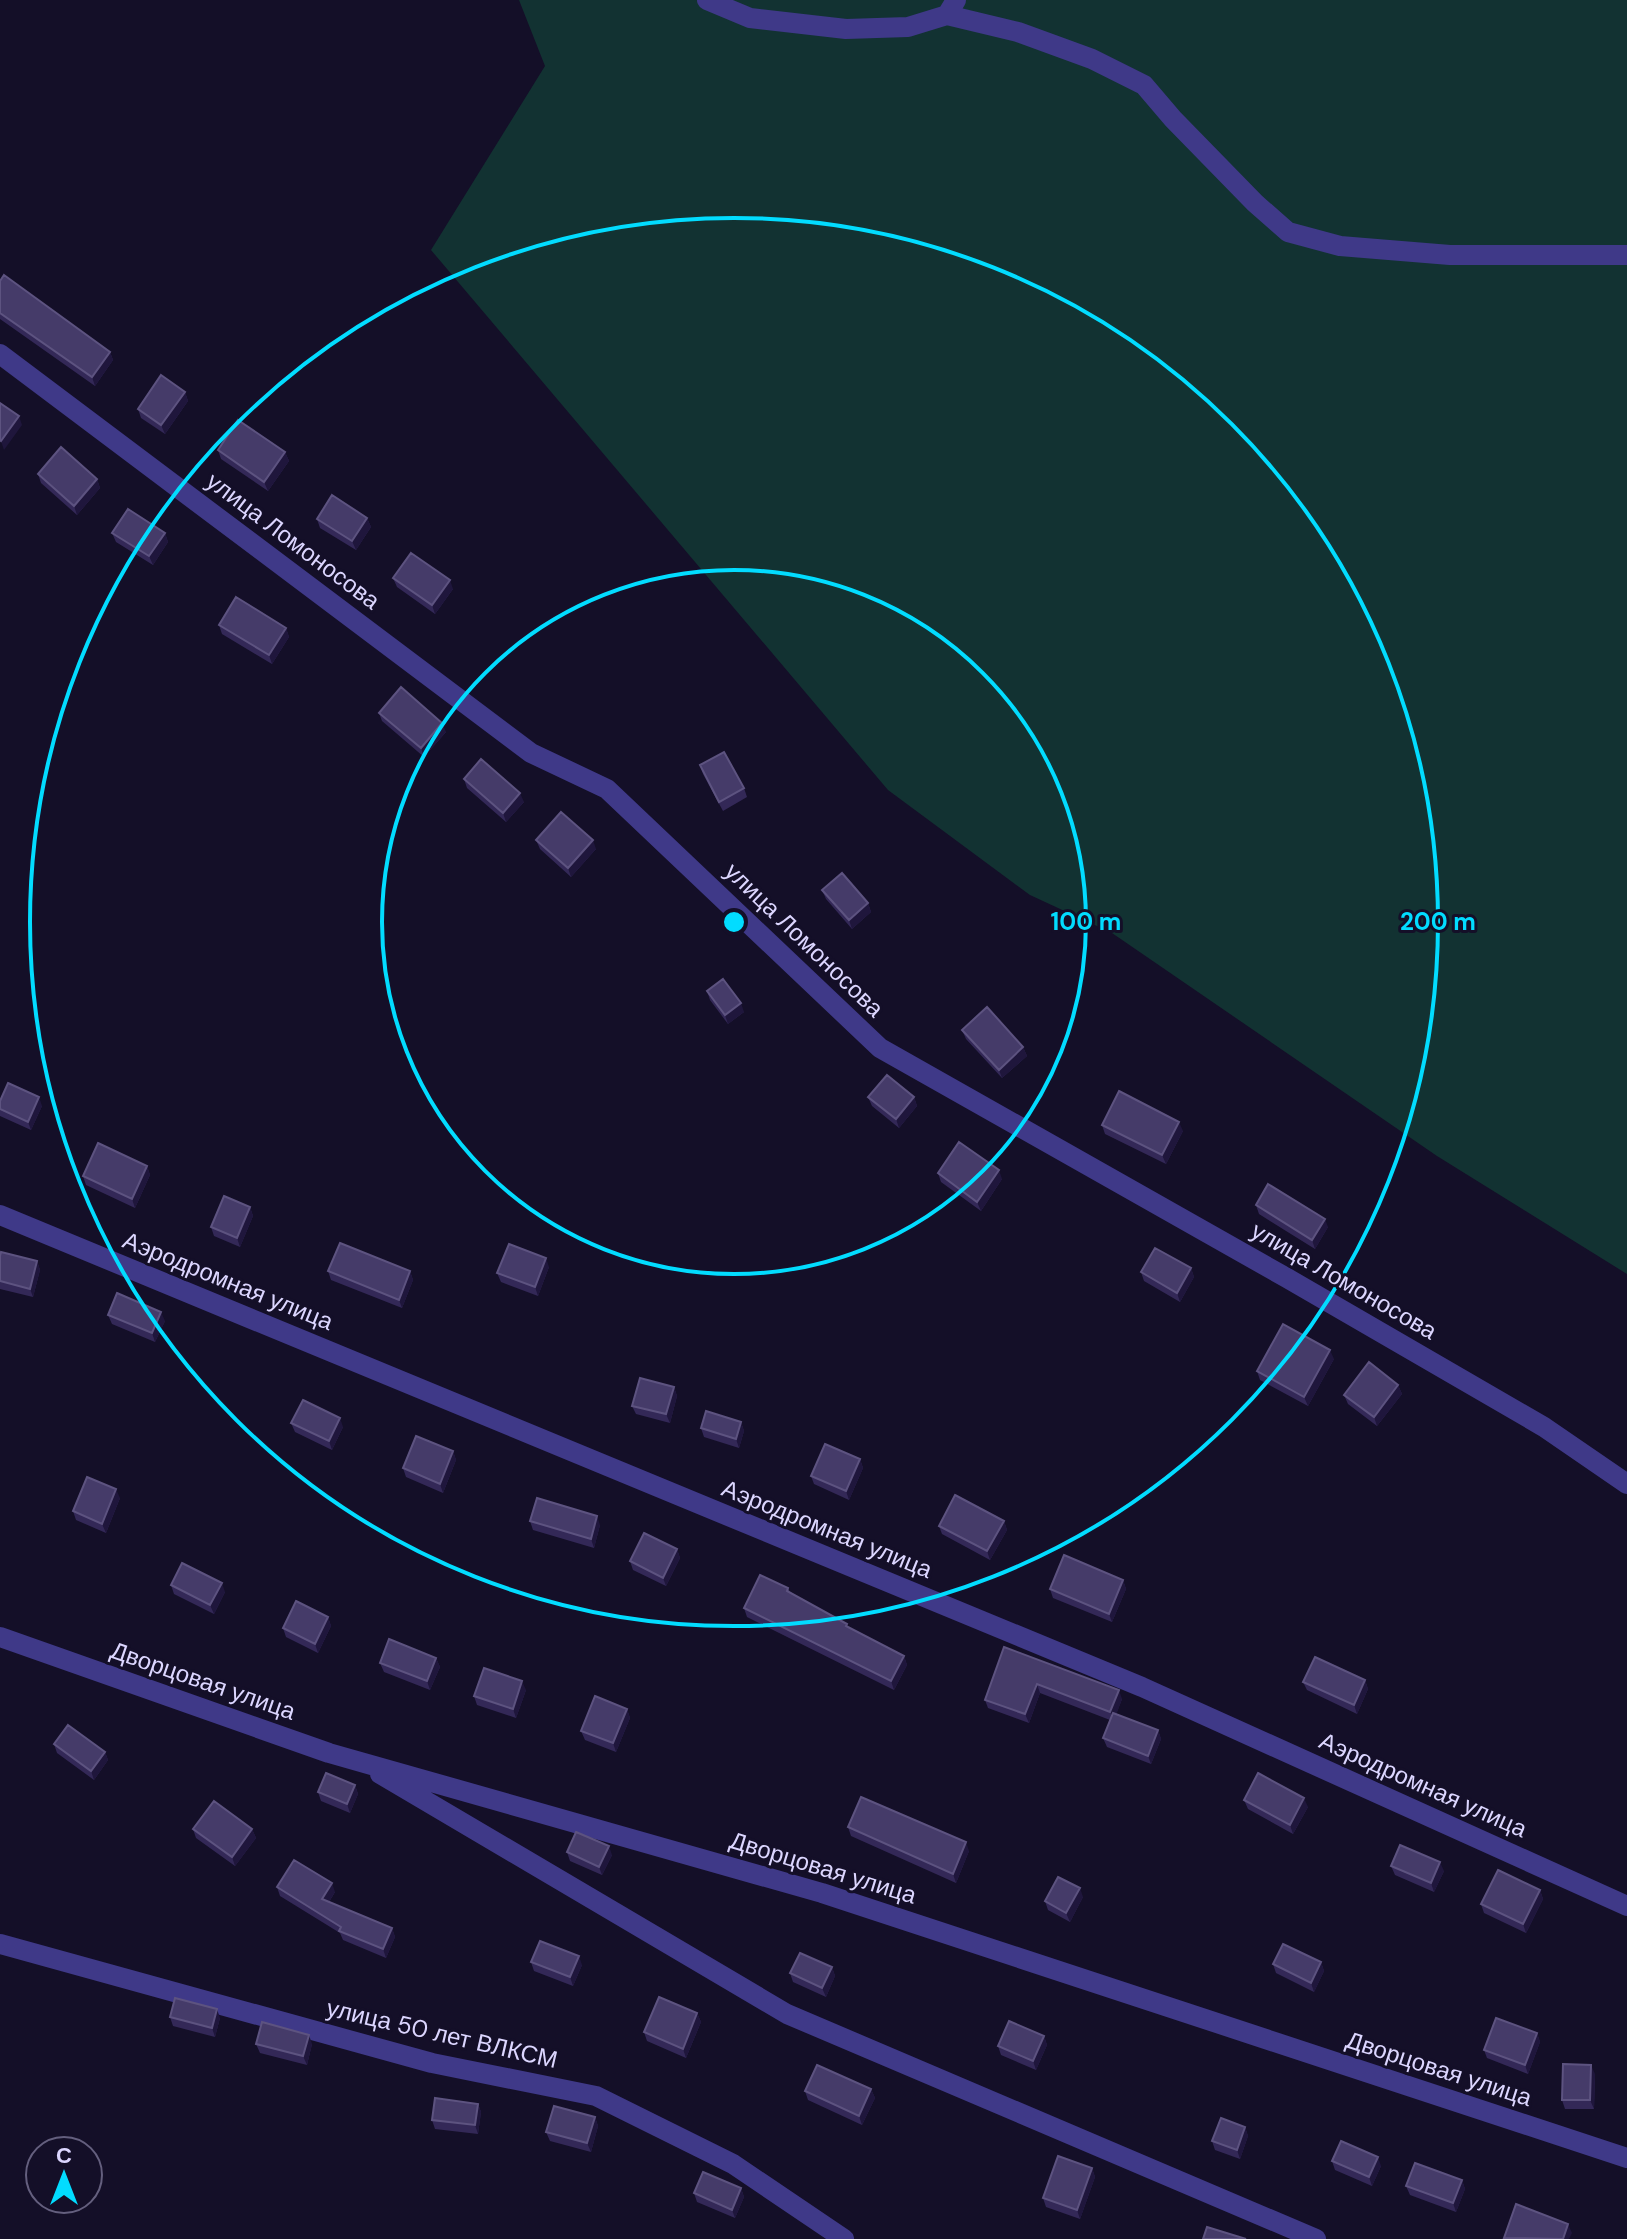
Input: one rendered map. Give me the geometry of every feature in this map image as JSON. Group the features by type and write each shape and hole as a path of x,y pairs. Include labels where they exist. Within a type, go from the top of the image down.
{"street":[{"path":"707,0 750,18 846,29 908,27 952,8 1092,59 1144,85 1244,193 1288,232 1340,246 1450,255 1627,255"},
{"name":"улица Ломоносова","path":"0,354 531,753 607,789 880,1048 1531,1419 1627,1484"},
{"name":"Аэродромная улица","path":"0,1215 1142,1687 1627,1906"},
{"name":"Дворцовая улица","path":"0,1637 356,1760 822,1893 1627,2158"},
{"path":"356,1760 787,2014 1316,2239"},
{"name":"улица 50 лет ВЛКСМ","path":"0,1944 432,2063 596,2096 733,2164 844,2239"}],"green space":[{"path":"519,0 1627,0 1627,1274 1437,1156 1112,933 1030,895 888,790 431,250 545,66"}],"building":[{"path":"4,275 110,352 92,377 0,313 0,281"},
{"path":"161,375 185,392 161,425 138,409"},
{"path":"0,403 19,416 1,441 0,440"},
{"path":"238,420 285,452 264,482 218,450"},
{"path":"61,447 97,479 74,506 38,474"},
{"path":"332,495 367,518 352,541 317,519"},
{"path":"128,509 165,533 149,556 112,533"},
{"path":"411,553 450,580 432,605 393,578"},
{"path":"236,597 286,628 269,655 219,625"},
{"path":"401,687 442,723 421,748 379,713"},
{"path":"724,752 744,788 719,802 700,765"},
{"path":"481,759 520,793 503,813 464,779"},
{"path":"561,812 593,840 568,868 536,840"},
{"path":"842,873 868,903 849,920 822,890"},
{"path":"723,979 741,1003 725,1015 707,991"},
{"path":"987,1007 1023,1047 999,1070 962,1030"},
{"path":"887,1075 914,1097 896,1119 868,1097"},
{"path":"8,1083 39,1097 28,1122 0,1109"},
{"path":"1119,1091 1179,1122 1162,1155 1102,1125"},
{"path":"959,1142 999,1170 977,1202 938,1173"},
{"path":"98,1143 147,1166 132,1199 83,1176"},
{"path":"1268,1184 1325,1219 1312,1240 1256,1205"},
{"path":"224,1196 250,1207 237,1238 211,1227"},
{"path":"340,1243 410,1271 399,1300 328,1271"},
{"path":"509,1244 546,1258 535,1287 497,1273"},
{"path":"1155,1248 1191,1268 1177,1293 1141,1272"},
{"path":"1,1252 37,1261 30,1289 0,1281"},
{"path":"117,1293 161,1312 152,1333 108,1315"},
{"path":"1283,1324 1330,1350 1304,1397 1257,1371"},
{"path":"1369,1362 1398,1385 1374,1417 1344,1395"},
{"path":"640,1378 674,1387 666,1414 632,1406"},
{"path":"303,1400 340,1418 329,1441 291,1423"},
{"path":"706,1411 741,1422 736,1439 701,1428"},
{"path":"416,1436 453,1451 440,1484 403,1468"},
{"path":"825,1444 860,1459 846,1491 811,1476"},
{"path":"87,1477 116,1489 102,1524 73,1511"},
{"path":"955,1495 1004,1521 987,1551 939,1526"},
{"path":"537,1498 597,1516 591,1539 530,1521"},
{"path":"644,1533 677,1549 663,1578 630,1561"},
{"path":"1064,1555 1123,1580 1109,1614 1050,1589"},
{"path":"182,1563 222,1583 210,1605 171,1585"},
{"path":"760,1575 904,1656 891,1681 744,1608"},
{"path":"296,1601 328,1617 315,1644 283,1628"},
{"path":"389,1639 436,1658 427,1681 380,1663"},
{"path":"1004,1647 1119,1690 1110,1712 1037,1684 1025,1714 985,1700"},
{"path":"1315,1657 1365,1680 1354,1705 1303,1682"},
{"path":"484,1668 522,1681 513,1709 474,1696"},
{"path":"595,1696 627,1709 613,1743 581,1731"},
{"path":"1113,1713 1158,1730 1148,1756 1103,1738"},
{"path":"68,1725 105,1752 91,1771 54,1744"},
{"path":"326,1773 355,1785 347,1804 318,1792"},
{"path":"1258,1773 1304,1798 1290,1825 1244,1800"},
{"path":"861,1797 966,1842 953,1874 848,1827"},
{"path":"214,1801 252,1829 232,1857 193,1829"},
{"path":"576,1832 609,1846 599,1867 567,1852"},
{"path":"1400,1845 1440,1862 1431,1883 1391,1866"},
{"path":"294,1860 332,1883 322,1899 392,1928 383,1949 339,1931 341,1927 277,1887"},
{"path":"1498,1870 1540,1890 1523,1924 1481,1904"},
{"path":"1058,1877 1080,1888 1066,1913 1045,1901"},
{"path":"540,1941 579,1956 570,1977 531,1962"},
{"path":"1283,1944 1321,1962 1311,1983 1273,1964"},
{"path":"800,1953 832,1967 822,1988 790,1973"},
{"path":"659,1997 697,2013 683,2049 644,2032"},
{"path":"175,1998 217,2009 212,2028 170,2017"},
{"path":"1496,2018 1537,2033 1525,2065 1484,2050"},
{"path":"1009,2021 1044,2036 1033,2061 998,2046"},
{"path":"262,2022 309,2035 303,2056 256,2044"},
{"path":"1563,2064 1591,2065 1590,2100 1562,2100"},
{"path":"817,2065 871,2089 859,2116 805,2091"},
{"path":"435,2098 478,2104 475,2125 432,2120"},
{"path":"554,2106 595,2117 587,2143 546,2132"},
{"path":"1221,2118 1245,2127 1237,2150 1212,2141"},
{"path":"1341,2141 1378,2157 1369,2177 1332,2161"},
{"path":"1058,2156 1092,2168 1077,2210 1043,2198"},
{"path":"1415,2163 1462,2180 1453,2203 1406,2186"},
{"path":"703,2172 741,2188 732,2210 694,2193"},
{"path":"1516,2204 1568,2224 1563,2239 1504,2238"},
{"path":"1207,2227 1246,2239 1203,2239"}]}
